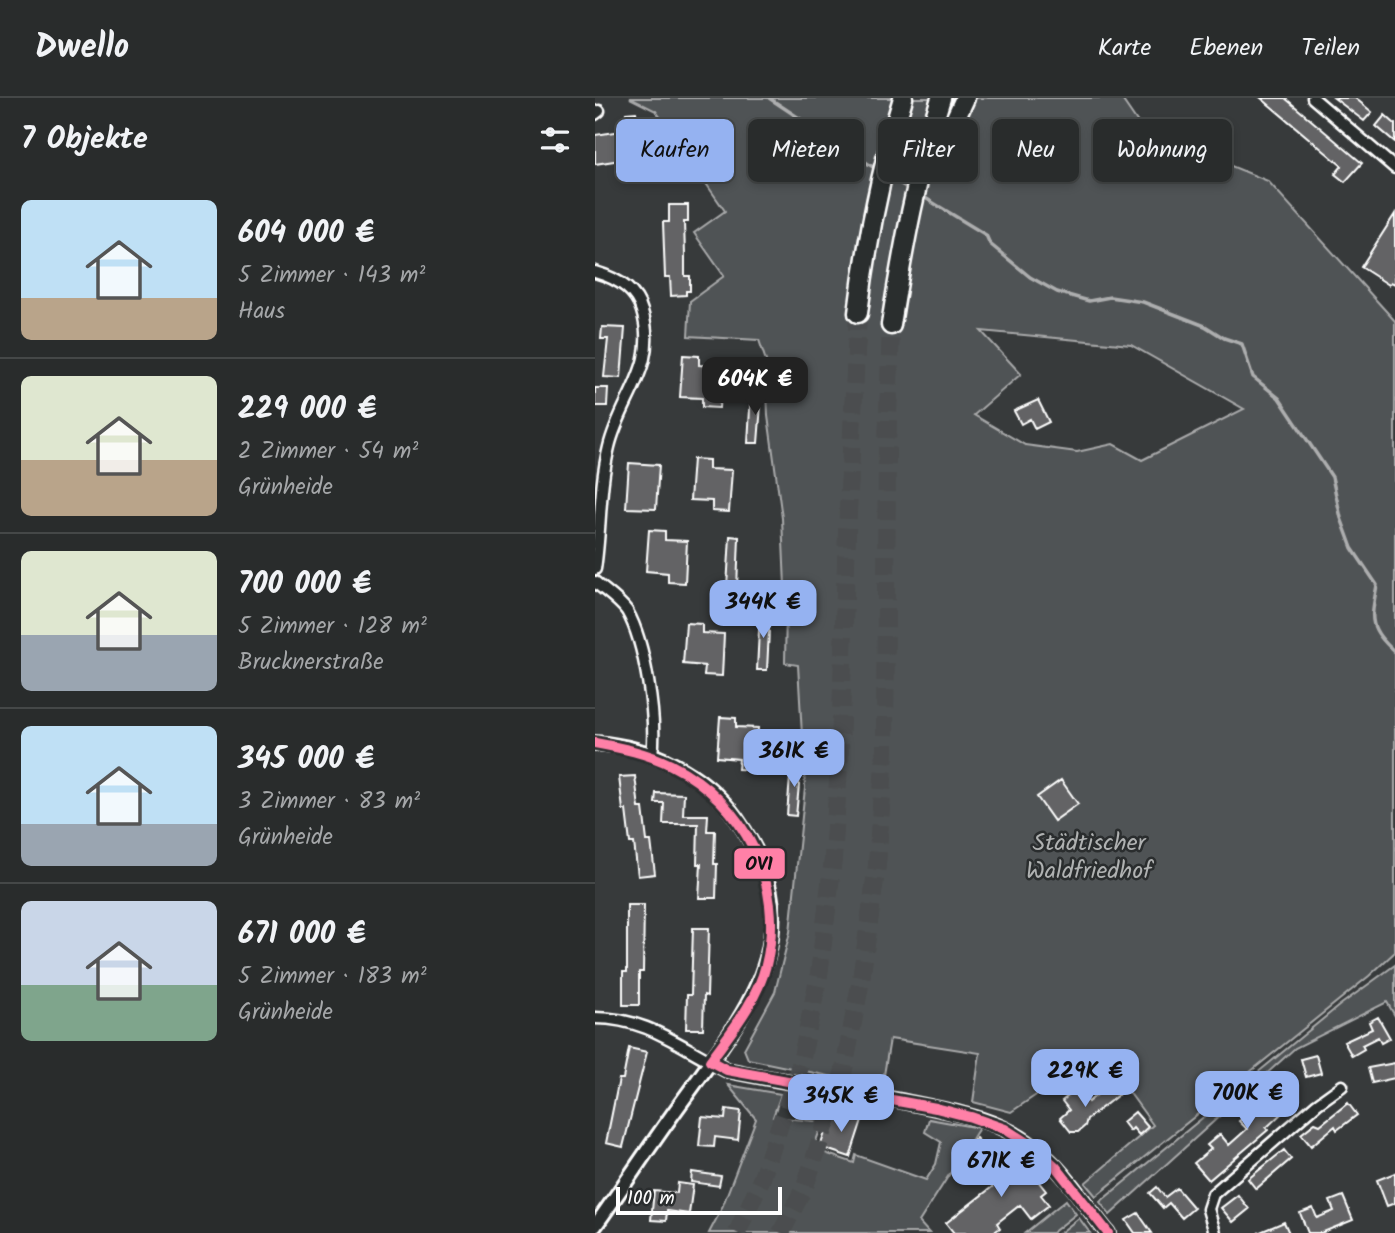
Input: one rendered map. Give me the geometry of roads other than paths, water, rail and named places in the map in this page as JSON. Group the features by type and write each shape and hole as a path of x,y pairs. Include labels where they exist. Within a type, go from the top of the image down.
{"highway":[{"path":"858,313 877,198 903,98"},
{"path":"935,119 941,98"},
{"path":"955,119 965,98"},
{"path":"891,325 917,182"}],"street":[{"path":"1313,98 1395,169"},
{"path":"595,272 610,276 625,285 641,305 647,328 647,342 640,374 609,447 595,569"},
{"path":"595,582 627,611 637,638 645,665 654,734 652,754"},
{"path":"595,743 623,746 652,754 686,772 731,812 743,828 768,878 772,922 766,965 743,1013 595,1226"},
{"path":"595,1018 618,1019 645,1026 727,1070 888,1099 962,1114 999,1125 1035,1147 1055,1166 1105,1230"},
{"path":"1215,1233 1208,1209 1213,1194 1317,1104 1342,1086"}],"waterway":[{"path":"769,98 878,170"},
{"path":"897,182 909,189"},
{"path":"922,196 986,235 990,244 1030,277 1057,292 1089,301 1110,297 1143,302 1205,326 1224,338 1242,344 1253,377 1279,398 1332,477 1341,518 1352,548 1377,585 1373,606 1375,629 1395,652"}],"tunnel":[{"path":"737,1233 762,1178 801,1062 819,975 833,859 840,749 858,313"},
{"path":"781,1233 805,1186 843,1074 861,980 877,865 885,750 887,448 891,325"}],"park label":[{"name":"Städtischer Waldfriedhof","path":"1089,857"}]}
